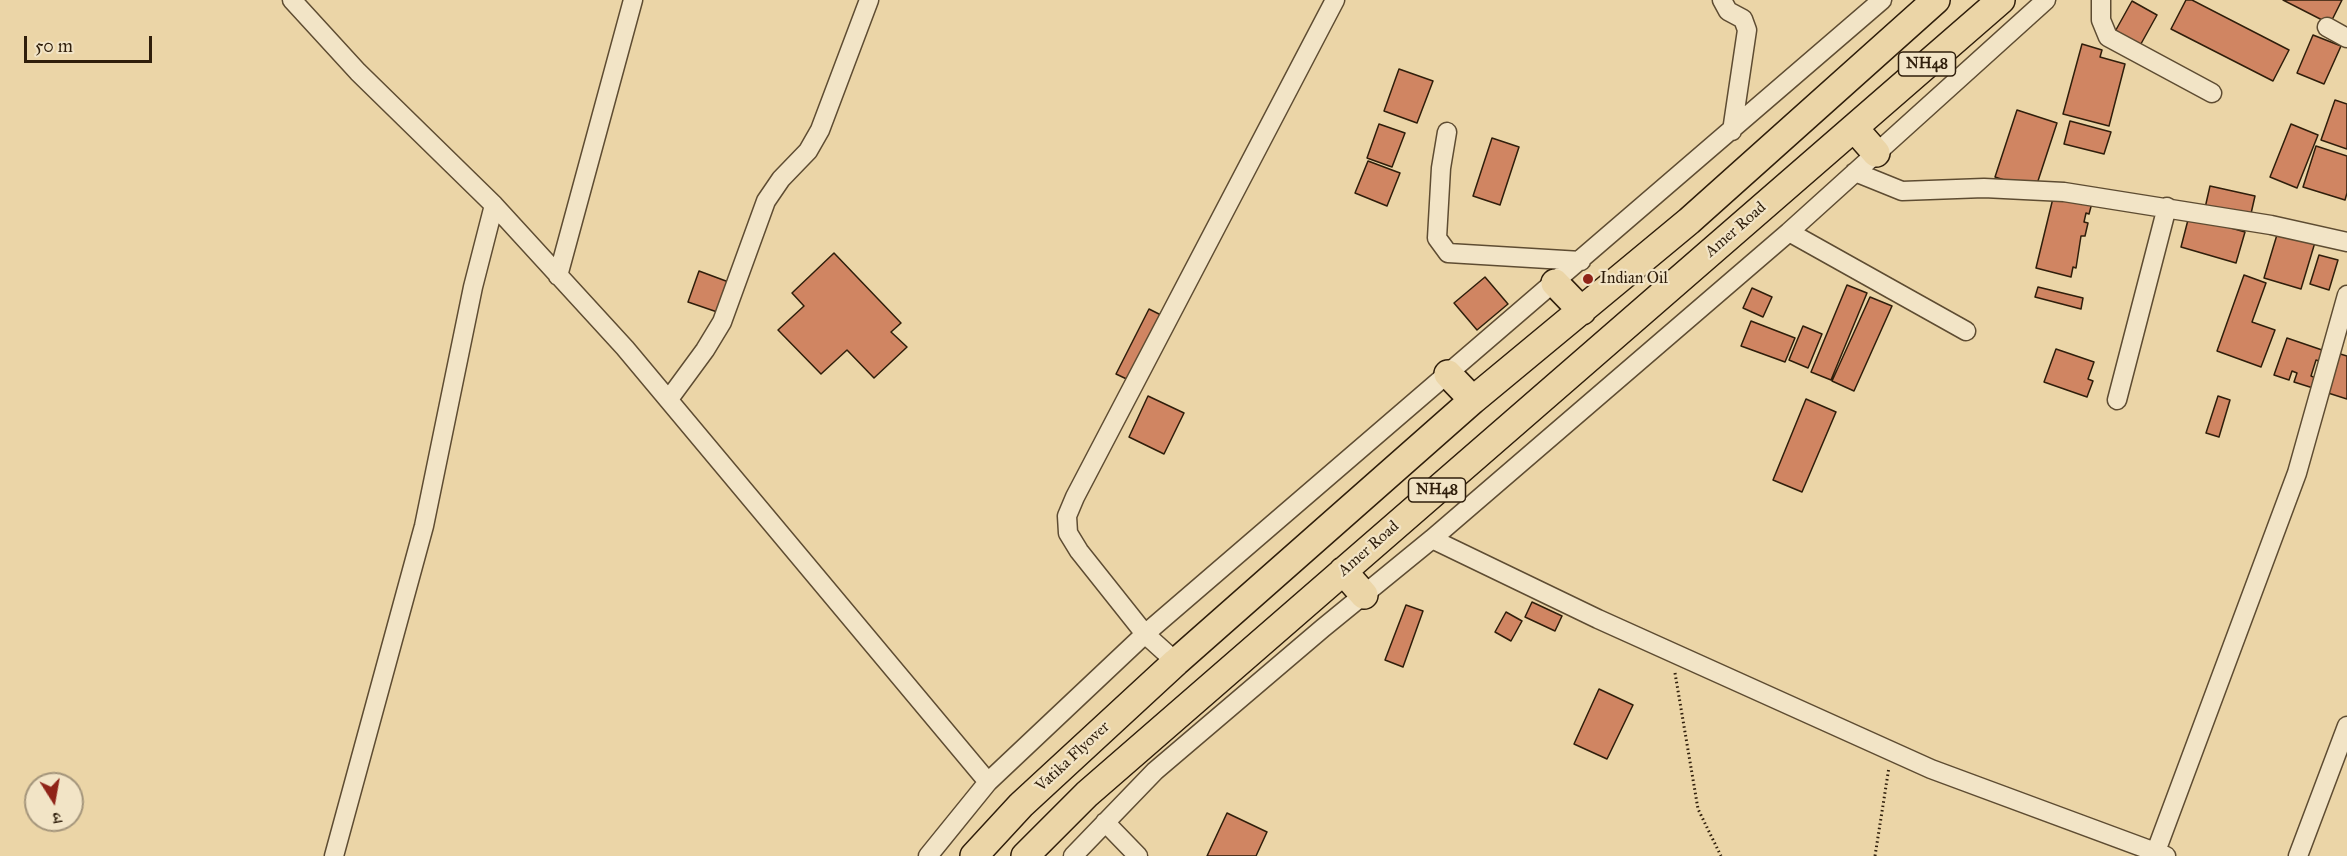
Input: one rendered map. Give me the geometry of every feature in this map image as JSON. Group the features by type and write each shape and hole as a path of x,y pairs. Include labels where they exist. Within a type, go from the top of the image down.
{"highway":[{"name":"NH48","path":"1176,662 1473,400 1689,221 1913,11 1936,0"},
{"name":"NH48","path":"1854,128 2001,0"},
{"path":"1854,128 1876,153"},
{"name":"Amer Road","path":"1025,856 1087,794 1854,128"},
{"path":"1555,283 1582,311"},
{"path":"1448,374 1473,400"},
{"path":"1343,571 1364,595"},
{"name":"Vatika Flyover","path":"974,856 1021,805 1176,662"}],"street":[{"path":"292,0 358,72 494,205 669,399 988,782"},
{"path":"558,276 633,0"},
{"path":"669,399 705,350 722,322 766,201 781,179 808,151 820,130 869,0"},
{"path":"1176,662 1145,634 1079,551 1068,533 1068,516 1075,497 1335,0"},
{"path":"1722,0 1728,11 1743,19 1747,30 1732,131"},
{"path":"928,856 988,782 1145,634 1882,0"},
{"path":"1074,856 1155,771 1432,539 1789,232 2046,0"},
{"path":"2101,0 2101,20 2108,37 2212,93"},
{"path":"2327,27 2347,38"},
{"path":"1447,132 1441,168 1437,238 1448,253 1581,261"},
{"path":"1855,172 1902,191 1984,188 2052,192 2167,207 2271,225 2347,242"},
{"path":"334,856 424,526 473,287 494,205"},
{"path":"2117,400 2167,207"},
{"path":"1789,232 1966,332"},
{"path":"1432,539 1671,652 1931,769 2160,855 2297,473 2347,295"},
{"path":"2298,856 2347,726"},
{"path":"1105,822 1138,856"}],"path":[{"path":"1671,652 1698,809 1722,856"},
{"path":"1875,856 1891,751"}],"building":[{"path":"2186,0 2192,0 2289,50 2273,81 2171,29"},
{"path":"2283,0 2342,0 2330,24"},
{"path":"2132,1 2157,15 2137,51 2112,37"},
{"path":"2313,35 2341,46 2324,84 2297,73"},
{"path":"2082,44 2102,50 2100,57 2125,64 2109,126 2063,114"},
{"path":"1399,69 1433,81 1417,123 1384,111"},
{"path":"2335,100 2347,104 2347,149 2321,140"},
{"path":"2017,110 2057,123 2035,190 1995,177"},
{"path":"2070,121 2111,132 2104,154 2064,144"},
{"path":"1379,124 1405,133 1392,167 1367,158"},
{"path":"2291,124 2318,135 2297,188 2270,177"},
{"path":"1492,138 1519,147 1500,205 1473,196"},
{"path":"2316,146 2347,156 2345,200 2303,187"},
{"path":"1368,161 1400,173 1387,206 1355,193"},
{"path":"2210,186 2255,196 2250,218 2205,208"},
{"path":"2054,194 2092,203 2089,214 2086,213 2084,222 2088,223 2085,236 2081,236 2076,268 2073,267 2071,277 2036,268"},
{"path":"2189,216 2245,232 2236,263 2181,247"},
{"path":"2279,228 2316,239 2301,289 2264,278"},
{"path":"834,253 901,323 891,332 907,347 874,378 847,350 821,374 778,330 804,306 792,293"},
{"path":"2319,255 2338,260 2329,290 2310,284"},
{"path":"699,271 734,284 723,314 688,302"},
{"path":"2244,275 2266,283 2252,322 2275,330 2261,367 2217,351"},
{"path":"1485,277 1508,304 1477,330 1454,303"},
{"path":"1847,285 1867,293 1831,380 1811,372"},
{"path":"2038,287 2083,298 2081,309 2035,297"},
{"path":"1752,288 1772,297 1763,317 1743,308"},
{"path":"1870,297 1892,306 1854,391 1832,381"},
{"path":"1149,309 1165,317 1133,382 1116,374"},
{"path":"1751,321 1795,338 1785,362 1741,346"},
{"path":"1803,326 1822,334 1808,368 1789,360"},
{"path":"2287,338 2325,351 2322,362 2316,360 2311,376 2316,378 2313,388 2294,382 2297,373 2292,371 2289,380 2274,375"},
{"path":"2056,349 2094,362 2088,379 2093,381 2087,397 2044,382"},
{"path":"2337,353 2347,356 2347,399 2325,392"},
{"path":"1148,396 1184,413 1164,454 1129,437"},
{"path":"2218,396 2230,400 2219,437 2206,433"},
{"path":"1806,399 1836,412 1802,492 1773,480"},
{"path":"1532,602 1562,616 1555,631 1525,617"},
{"path":"1406,605 1423,611 1403,667 1385,660"},
{"path":"1506,612 1522,621 1511,641 1495,632"},
{"path":"1599,689 1633,705 1607,759 1574,744"},
{"path":"1227,813 1267,832 1256,856 1207,856"}],"place":[{"name":"Indian Oil","path":"1588,279"}]}
